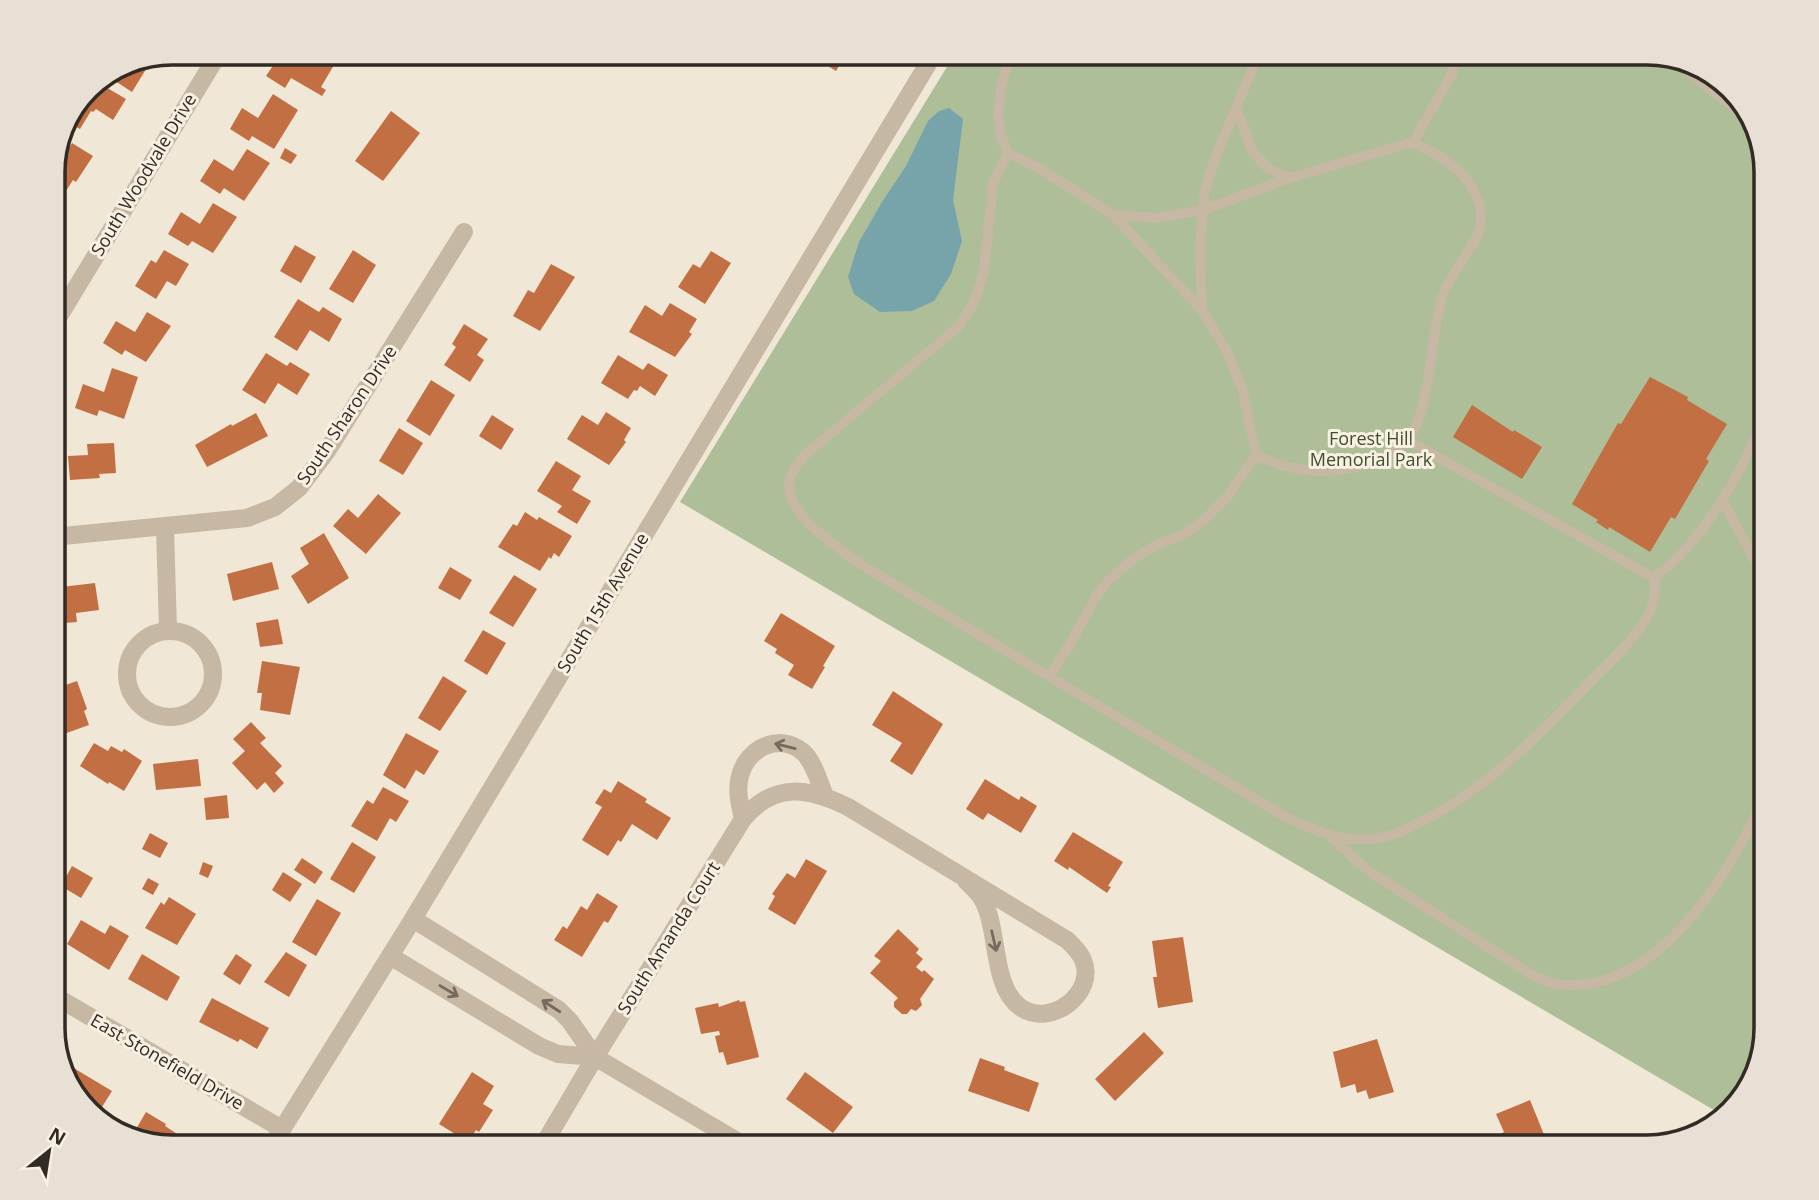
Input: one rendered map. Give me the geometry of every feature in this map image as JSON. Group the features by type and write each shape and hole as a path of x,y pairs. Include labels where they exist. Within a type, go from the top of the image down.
{"street":[{"name":"South Woodvale Drive","path":"65,306 212,65"},
{"name":"South 15th Avenue","path":"278,1135 413,919 927,65"},
{"name":"South Sharon Drive","path":"65,536 247,518 275,507 299,488 327,451 464,232"},
{"path":"165,528 168,630"},
{"path":"168,630 182,632 204,647 211,659 213,673 211,687 205,699 195,709 183,715 169,717 155,714 142,706 133,695 128,674 132,653 141,642 153,634 168,630"},
{"path":"743,819 738,791 739,778 753,753 766,744 789,744 803,753 825,796"},
{"name":"South Amanda Court","path":"549,1135 743,819 754,806 767,798 808,791 825,796 848,807 1067,940 1077,949 1084,962 1084,982 1080,991 1058,1012 1044,1015 1031,1013 1018,1005 1010,995 1003,979 982,898 967,881"},
{"path":"413,919 559,1010 595,1057 727,1135"},
{"path":"390,956 539,1046 558,1054 595,1057"},
{"name":"East Stonefield Drive","path":"65,1002 282,1129"}],"lane":[{"path":"1007,65 998,113 1001,136 1008,153 1042,170 1113,215 1202,310 1226,350 1242,388 1256,455 1227,497 1204,520 1182,535 1158,544 1133,559 1110,579 1098,593 1049,676"},
{"path":"1202,310 1199,280 1205,190 1216,156 1254,65"},
{"path":"1413,142 1452,74 1454,65"},
{"path":"1692,75 1729,104"},
{"path":"1236,108 1254,152 1268,168 1290,178"},
{"path":"1113,215 1156,218 1203,210 1290,178 1413,142 1435,153 1460,172 1474,188 1481,209 1478,231 1442,295 1419,419 1409,441 1389,456 1356,468 1327,471 1288,467 1256,455"},
{"path":"1008,153 993,183 984,272 973,305 958,327 806,454 794,468 788,486 793,504 826,539 1289,819 1332,838 1367,870 1532,975 1561,985 1599,983 1640,962 1677,932 1709,897 1754,820"},
{"path":"1409,441 1654,578"},
{"path":"1654,578 1699,536 1723,500 1754,441"},
{"path":"1723,500 1754,559"},
{"path":"1332,838 1366,840 1394,835 1436,815 1480,785 1566,708 1630,641 1647,617 1656,595 1654,578"}],"green space":[{"name":"Forest Hill Memorial Park","path":"948,65 1647,65 1675,68 1695,76 1723,96 1740,118 1751,144 1754,172 1754,1028 1749,1063 1743,1076 1736,1088 1715,1111 680,502"}],"water":[{"path":"949,108 963,119 953,200 962,241 951,274 934,301 912,311 880,312 854,294 848,277 859,242 906,166 928,121 939,111"}],"building":[{"path":"273,65 334,65 321,87 326,90 322,96 291,78 285,88 266,76"},
{"path":"826,65 839,65 836,71"},
{"path":"146,68 132,92 115,81"},
{"path":"106,87 126,99 113,120 96,109 91,111 80,129 75,126 76,124 87,107"},
{"path":"273,94 298,110 274,149 252,136 249,141 230,129 242,108 258,118"},
{"path":"391,111 420,133 383,181 355,161"},
{"path":"72,143 93,156 76,182 73,180 65,192 65,165 67,151"},
{"path":"285,148 297,155 291,164 280,158"},
{"path":"247,149 270,163 244,201 224,188 220,194 200,181 214,159 233,171"},
{"path":"213,203 237,217 213,253 192,241 188,246 168,234 181,212 200,224"},
{"path":"295,245 316,257 301,283 280,271"},
{"path":"164,250 189,264 176,286 167,281 156,299 135,286 151,260 156,263"},
{"path":"353,250 376,265 353,303 329,289"},
{"path":"711,251 731,263 705,304 678,287 693,264 700,268"},
{"path":"551,264 575,277 540,331 513,316 528,290 534,293"},
{"path":"298,299 319,312 323,307 342,319 329,342 310,330 297,351 274,337"},
{"path":"670,303 697,319 689,332 692,334 675,357 629,332 645,305 662,316"},
{"path":"147,312 171,326 146,362 125,350 122,355 103,343 116,321 135,332"},
{"path":"464,324 488,339 477,355 484,360 470,382 444,365 456,347 452,344"},
{"path":"266,353 287,366 290,362 310,374 297,395 278,383 265,404 242,390"},
{"path":"618,355 643,370 648,363 668,375 655,396 640,386 628,399 601,383"},
{"path":"112,368 138,377 124,419 99,410 97,416 75,408 83,384 104,392"},
{"path":"1650,377 1688,397 1687,400 1727,424 1675,519 1671,517 1650,552 1609,527 1608,530 1596,522 1598,520 1572,504 1618,423 1621,424"},
{"path":"431,380 455,395 430,436 406,421"},
{"path":"1472,405 1542,447 1522,479 1453,437"},
{"path":"606,412 631,428 624,440 626,442 609,465 567,439 582,415 598,425"},
{"path":"256,413 268,436 207,467 195,445"},
{"path":"492,415 514,429 501,450 479,436"},
{"path":"399,428 423,443 403,475 379,461"},
{"path":"114,443 116,473 99,474 100,478 70,480 68,456 88,455 87,444"},
{"path":"556,461 581,476 572,490 591,501 577,524 557,512 562,506 537,491"},
{"path":"378,494 401,513 366,554 333,526 348,509 358,518"},
{"path":"525,512 572,536 559,557 554,553 540,571 498,547 513,524 517,526"},
{"path":"324,533 349,578 308,604 291,576 309,564 300,548"},
{"path":"272,562 279,589 233,601 227,574"},
{"path":"450,567 472,580 460,600 438,588"},
{"path":"514,575 537,589 513,627 489,613"},
{"path":"95,583 99,610 76,613 77,622 65,623 65,587"},
{"path":"781,613 835,646 812,689 788,675 794,665 775,653 777,649 764,641"},
{"path":"278,619 283,644 260,647 256,623"},
{"path":"483,630 506,643 487,675 464,661"},
{"path":"262,661 300,667 290,715 260,710 262,693 257,693"},
{"path":"443,676 467,691 440,731 418,718"},
{"path":"77,681 87,709 84,711 89,725 65,734 65,685"},
{"path":"893,691 943,724 912,775 890,761 902,743 872,725"},
{"path":"251,722 266,738 260,743 282,766 275,773 284,783 274,793 265,782 257,790 232,763 245,751 233,739"},
{"path":"406,733 439,751 424,775 416,770 405,789 383,775"},
{"path":"94,743 108,751 111,746 122,752 124,749 142,761 124,791 80,766"},
{"path":"198,759 201,786 156,790 153,764"},
{"path":"985,779 1019,800 1021,796 1037,806 1021,833 988,813 983,820 966,809"},
{"path":"618,781 671,818 657,840 632,824 608,856 582,840 602,807 595,803 604,789 611,793"},
{"path":"383,787 409,801 396,822 390,818 377,841 351,826 367,800 373,804"},
{"path":"227,795 229,818 206,820 204,798"},
{"path":"1073,832 1123,862 1108,886 1111,887 1107,893 1069,867 1068,870 1054,861"},
{"path":"150,833 168,843 160,858 142,849"},
{"path":"352,842 376,857 354,893 330,879"},
{"path":"302,858 323,872 315,884 294,870"},
{"path":"806,859 827,871 795,925 768,909 775,896 772,894 787,873 795,878"},
{"path":"203,862 213,866 208,878 199,874"},
{"path":"72,866 93,878 81,898 65,888 65,879"},
{"path":"283,872 302,884 290,902 272,890"},
{"path":"148,878 159,884 153,895 142,889"},
{"path":"597,893 618,906 608,923 604,921 582,957 554,940 563,926 567,929 581,906 587,910"},
{"path":"169,897 196,914 177,945 145,928 161,902 164,905"},
{"path":"317,899 341,913 316,956 292,942"},
{"path":"81,920 105,934 110,925 129,936 109,970 67,944"},
{"path":"898,929 919,949 916,953 923,959 916,967 934,979 920,999 922,1005 916,1011 911,1009 907,1014 902,1014 894,1007 898,998 870,973 881,961 874,956"},
{"path":"1183,937 1193,1002 1158,1008 1153,977 1157,977 1152,941"},
{"path":"286,952 307,965 289,997 264,982"},
{"path":"142,954 180,977 167,1001 128,979"},
{"path":"236,954 252,965 240,985 223,974"},
{"path":"212,998 269,1028 257,1049 199,1022"},
{"path":"739,1000 745,1001 759,1057 727,1065 723,1052 719,1053 715,1036 720,1035 719,1031 701,1034 695,1008 718,1003 719,1007"},
{"path":"1144,1032 1164,1053 1115,1101 1095,1079"},
{"path":"1377,1039 1394,1092 1369,1099 1366,1090 1357,1093 1355,1084 1341,1088 1333,1052"},
{"path":"980,1058 1039,1083 1029,1112 968,1091"},
{"path":"72,1067 112,1091 101,1108 79,1082"},
{"path":"472,1072 494,1086 483,1104 493,1110 479,1132 476,1130 473,1135 457,1135 439,1124"},
{"path":"805,1072 853,1107 833,1133 786,1099"},
{"path":"1530,1100 1544,1135 1501,1135 1504,1132 1496,1114"},
{"path":"146,1112 179,1135 151,1133 136,1129"}]}
